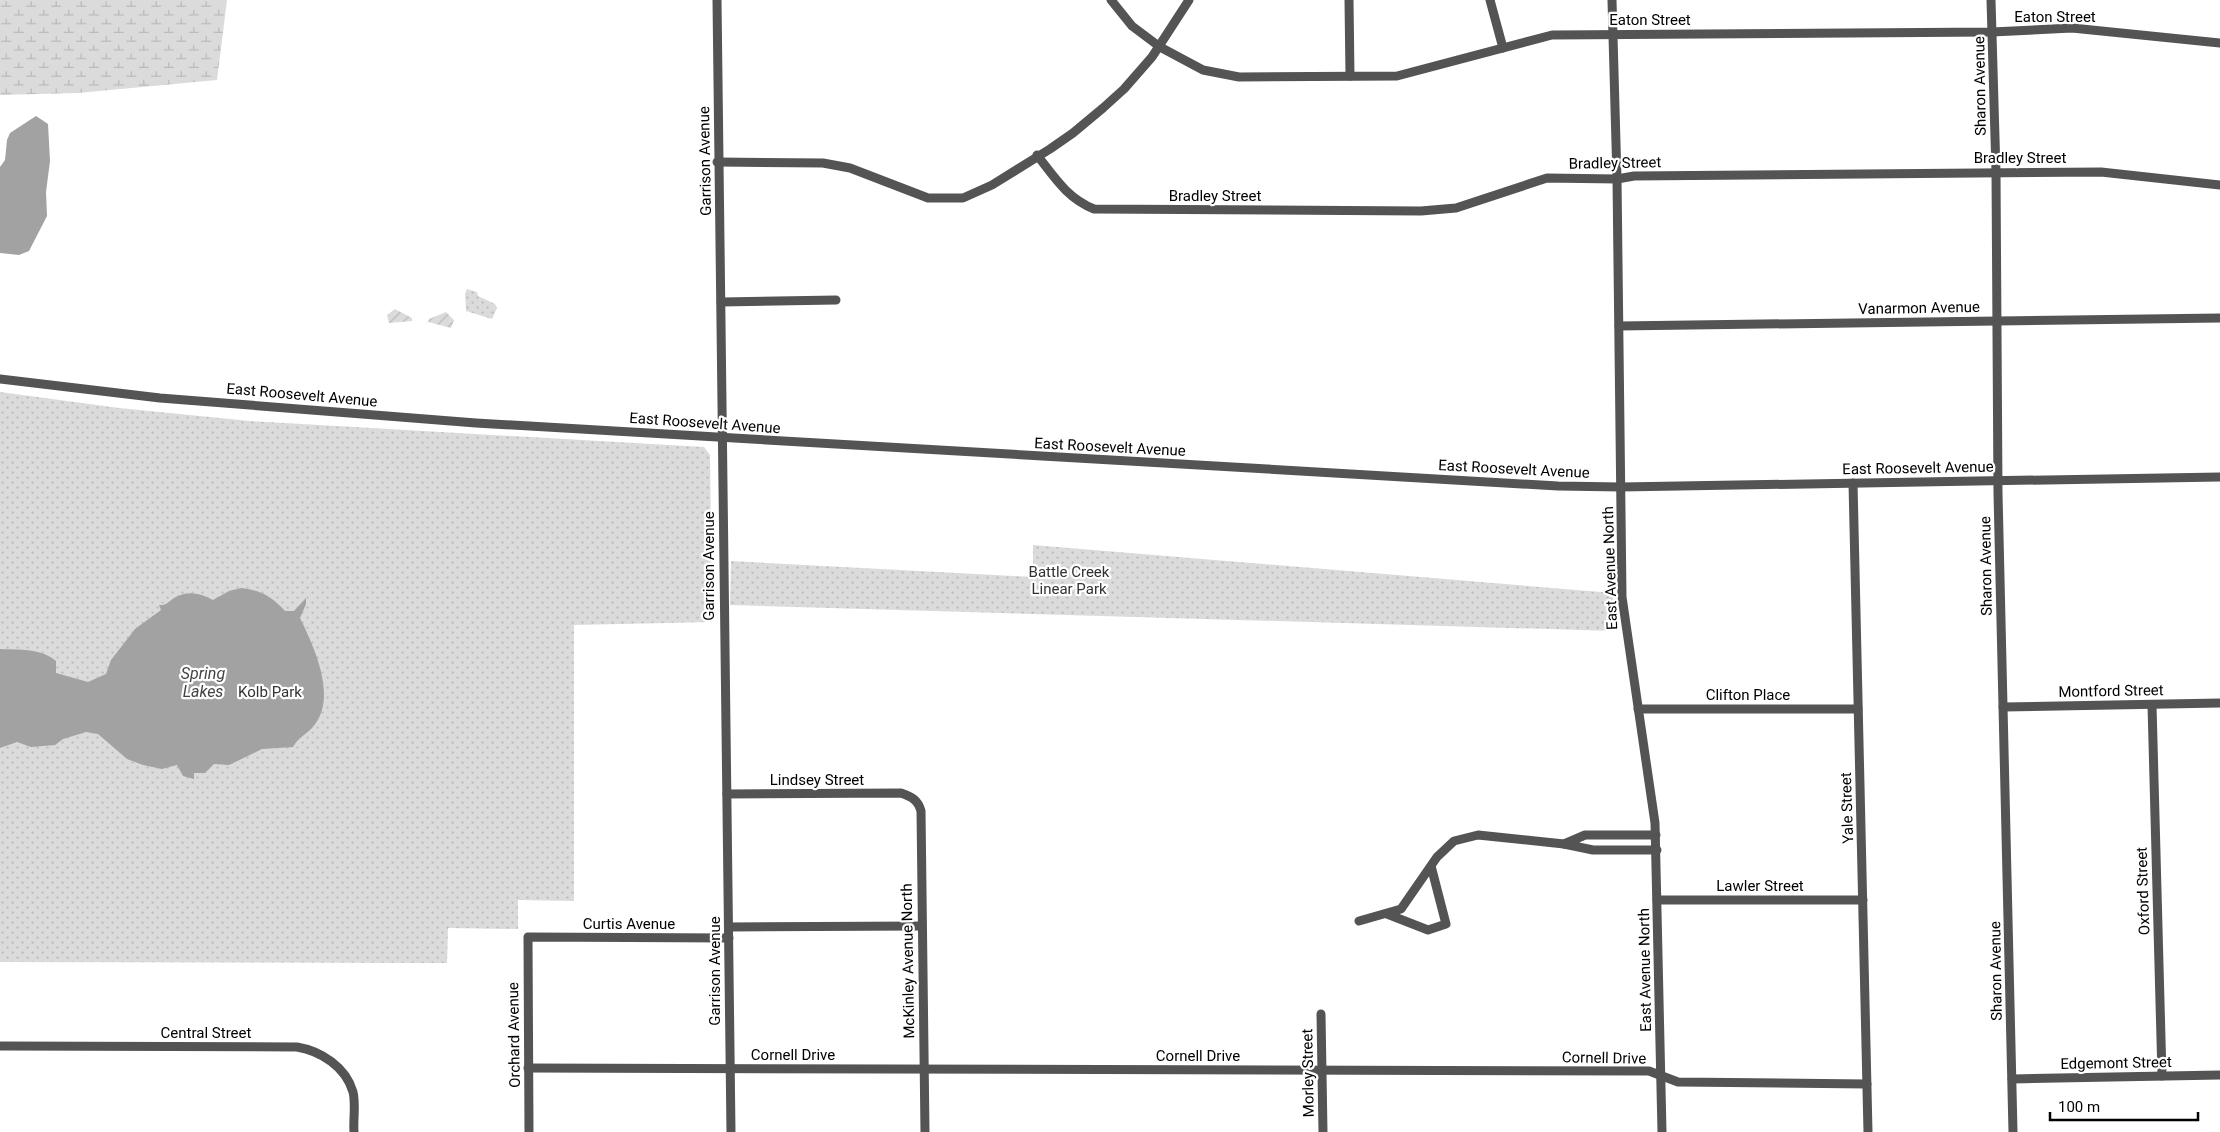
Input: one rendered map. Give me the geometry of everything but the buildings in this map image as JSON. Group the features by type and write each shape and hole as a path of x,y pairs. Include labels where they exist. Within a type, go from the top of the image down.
{"street":[{"name":"Garrison Avenue","path":"717,0 722,599 727,794 731,1132"},
{"name":"Eaton Street","path":"1111,0 1132,26 1160,47 1203,70 1239,77 1397,76 1552,35 1612,33 1992,32 2072,28 2220,43"},
{"path":"717,162 823,164 850,168 928,198 964,198 992,185 1073,133 1103,108 1124,89 1160,47 1190,0"},
{"path":"1349,0 1350,76"},
{"path":"1490,0 1503,48"},
{"name":"East Avenue North","path":"1612,0 1617,179 1622,597 1648,764 1656,835 1662,1132"},
{"name":"Sharon Avenue","path":"1992,0 1996,172 1998,480 2013,1132"},
{"name":"Bradley Street","path":"1037,155 1065,191 1078,202 1094,209 1421,211 1456,208 1547,178 1617,179 1634,176 2100,172 2220,185"},
{"path":"721,302 836,300"},
{"name":"Vanarmon Avenue","path":"1619,326 2220,318"},
{"name":"East Roosevelt Avenue","path":"0,380 160,398 323,411 722,438 1538,485 1621,487 2220,477"},
{"name":"Yale Street","path":"1853,483 1868,1132"},
{"name":"Montford Street","path":"2003,706 2220,703"},
{"name":"Oxford Street","path":"2152,705 2162,1076"},
{"name":"Clifton Place","path":"1638,709 1858,709"},
{"name":"Lindsey Street","path":"727,794 901,793 908,795"},
{"name":"McKinley Avenue North","path":"908,795 919,803 921,811 924,1132"},
{"path":"1359,921 1400,909 1436,857 1454,841 1478,834 1564,844 1593,850 1657,850"},
{"path":"1564,844 1585,835 1656,835"},
{"path":"1387,914 1428,930 1446,924 1431,866"},
{"name":"Lawler Street","path":"1657,900 1863,900"},
{"path":"729,928 921,926"},
{"name":"Curtis Avenue","path":"528,937 729,938"},
{"name":"Orchard Avenue","path":"528,937 529,1132"},
{"name":"Morley Street","path":"1321,1014 1323,1132"},
{"name":"Central Street","path":"0,1046 297,1047 311,1049 336,1065 347,1079 353,1093 354,1132"},
{"name":"Cornell Drive","path":"528,1068 1648,1071 1661,1074 1678,1082 1867,1084"},
{"name":"Edgemont Street","path":"2012,1079 2220,1075"}],"green space":[{"path":"0,0 227,0 217,80 78,93 0,95"},
{"path":"467,289 477,292 478,296 495,304 497,308 492,319 466,311 465,294"},
{"path":"395,309 412,318 412,321 389,323 387,315"},
{"path":"446,312 454,320 451,328 428,322 429,319"},
{"name":"Kolb Park","path":"0,392 119,408 250,421 704,447 710,455 712,622 574,625 574,901 518,900 518,929 448,928 447,963 0,962"},
{"name":"Battle Creek Linear Park","path":"1033,545 1613,593 1615,631 730,605 731,561 1033,577"}],"water":[{"path":"36,116 48,124 50,161 46,192 47,216 29,251 19,255 0,253 0,167 5,160 7,140 10,133"},
{"name":"Spring Lakes","path":"241,588 254,590 266,595 285,611 294,611 306,598 306,604 300,618 317,658 324,688 323,703 320,716 312,728 293,747 262,749 229,765 214,764 205,773 194,773 194,779 183,776 177,765 162,769 127,759 98,734 86,732 63,739 55,745 31,747 17,742 0,748 0,649 30,650 44,654 56,661 56,673 88,682 106,674 111,660 135,629 161,610 159,605 189,593 198,594 213,600 229,591"}]}
